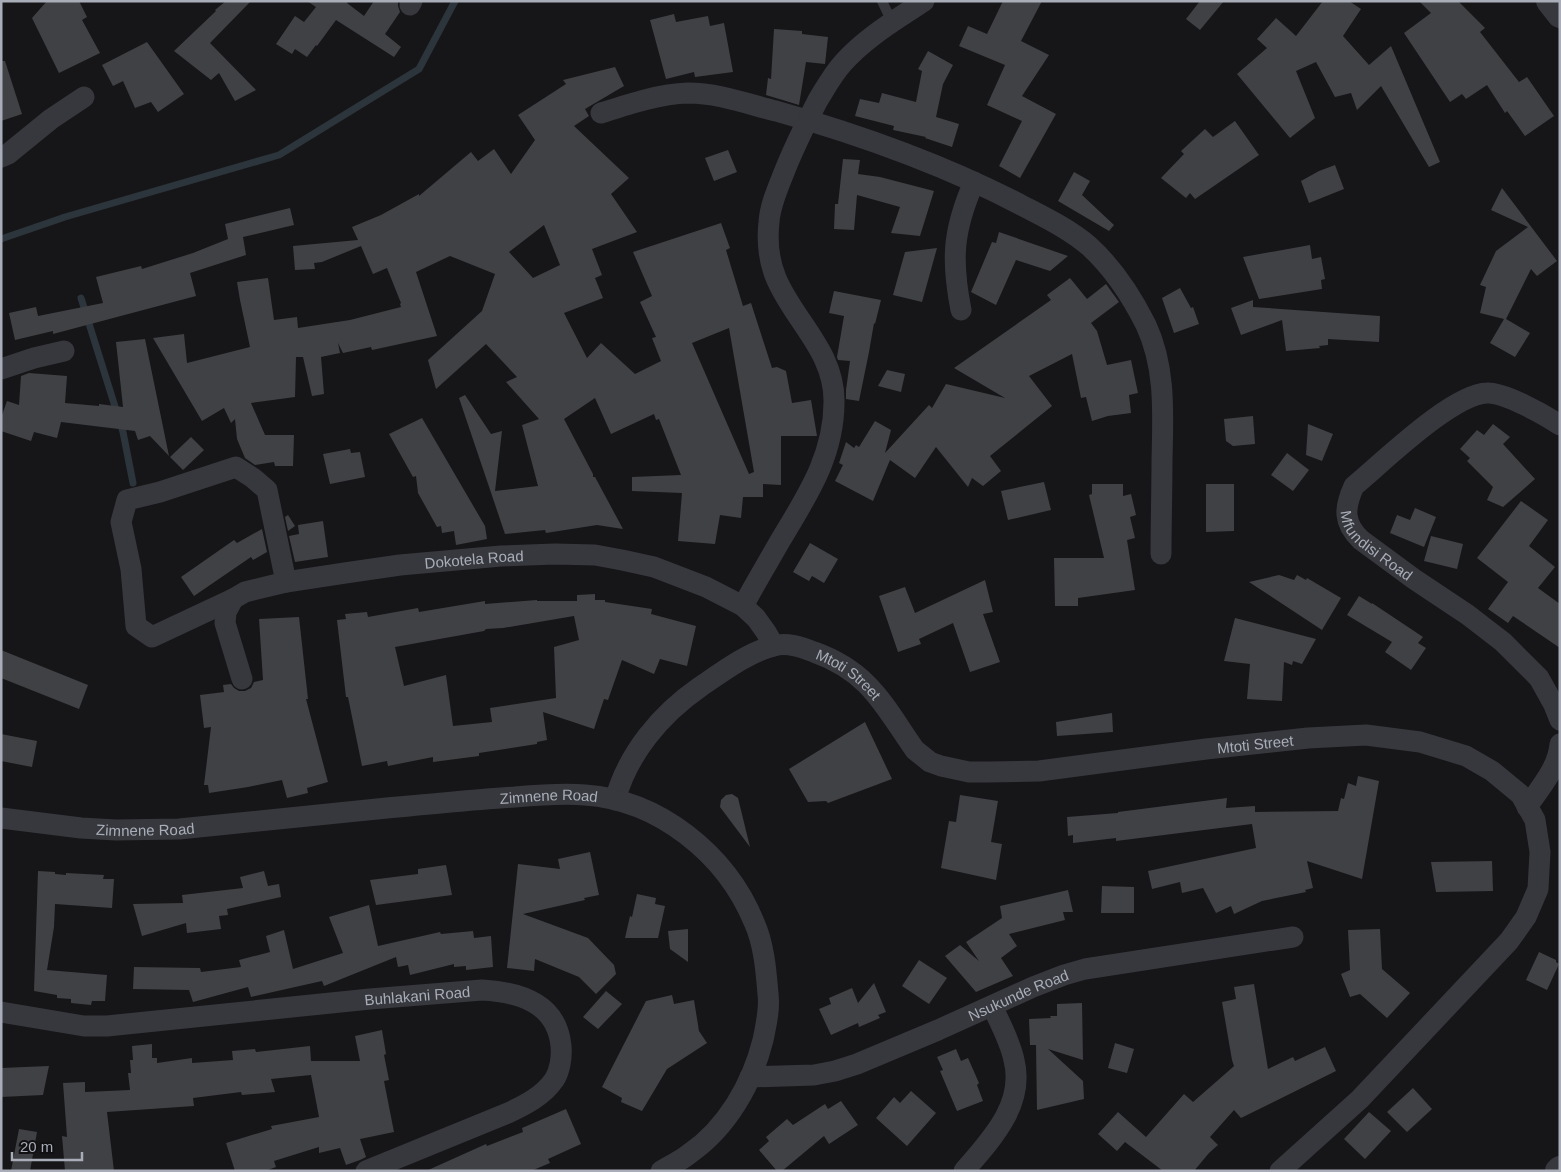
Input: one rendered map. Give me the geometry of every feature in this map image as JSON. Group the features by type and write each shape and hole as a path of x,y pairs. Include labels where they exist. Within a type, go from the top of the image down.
{"street":[{"path":"743,606 821,469 828,448 834,403 834,385 827,363 820,348 785,294 776,276 770,257 769,221 774,198 807,120 842,64 870,38 924,1"},
{"path":"1549,1 1560,15"},
{"path":"601,112 640,101 687,93 724,98 807,120 898,150 974,182 1056,223 1089,246 1111,270 1135,306 1146,326 1158,358 1162,383 1163,416 1160,554"},
{"path":"1,156 8,154 50,119 84,97"},
{"path":"961,310 954,258 959,219 974,182"},
{"path":"1,369 34,358 64,351"},
{"name":"Mfundisi Road","path":"1560,425 1507,396 1486,393 1463,400 1434,418 1354,486 1348,497 1346,511 1348,522 1354,533 1361,540 1414,579 1468,615 1503,642 1539,678 1560,720"},
{"name":"Dokotela Road","path":"286,582 267,490 236,467 160,492 127,500 120,522 131,568 136,626 152,637 233,600 245,592 286,582 400,565 556,554 595,555 646,565 680,576 743,606 756,618 774,646"},
{"path":"233,600 226,612 225,622 242,679"},
{"name":"Mtoti Street","path":"615,800 636,752 652,730 672,709 692,693 730,668 760,651 774,646 805,648 838,662 854,673 879,696 915,750 930,762 952,769 988,772 1039,770 1308,738 1366,735 1420,742 1466,756 1492,770 1521,795 1535,820 1540,852 1538,890 1526,916 1509,941 1360,1098 1280,1171"},
{"path":"1527,806 1551,773 1560,744"},
{"name":"Zimnene Road","path":"1,818 81,828 179,829 469,800 559,794 587,795 615,800 666,821 710,855 728,876 743,899 755,924 765,961 769,998 760,1054 750,1077 725,1120 689,1154 661,1171"},
{"name":"Nsukunde Road","path":"750,1077 814,1075 835,1071 892,1050 1033,987 1085,969 1293,937"},
{"name":"Buhlakani Road","path":"1,1012 84,1026 106,1026 379,998 482,990 514,994 533,1002 547,1012 556,1025 562,1052 556,1078 548,1088 525,1105 508,1113 366,1171"},
{"path":"964,1171 1006,1117 1015,1096 1014,1060 1008,1041 992,1006"}],"lane":[{"path":"882,1 892,22"}],"building":[{"path":"47,1 79,1 87,17 82,20 100,53 59,73 32,18"},
{"path":"226,1 251,1 210,43 256,90 235,101 219,73 211,80 174,51"},
{"path":"307,1 348,1 347,3 364,16 374,1 398,1 400,12 385,34 401,47 394,57 336,20 307,57 295,49 292,54 276,44 295,16 304,22 316,7"},
{"path":"1003,1 1042,1 1021,41 1049,55 1022,96 1056,114 1020,178 999,166 1022,121 987,105 1005,65 959,46 968,26 987,34"},
{"path":"1200,1 1224,1 1200,30 1186,19"},
{"path":"1323,1 1349,1 1361,9 1343,36 1369,65 1391,46 1440,162 1429,167 1381,86 1357,110 1351,93 1335,97 1316,62 1296,71 1315,118 1290,138 1237,74 1267,48 1257,39 1276,18 1296,36"},
{"path":"1419,1 1458,1 1485,28 1480,32 1519,82 1527,77 1554,116 1525,136 1507,111 1505,113 1487,85 1466,99 1462,94 1450,102 1404,33 1431,13"},
{"path":"674,14 676,22 708,16 710,26 724,23 733,72 695,77 694,72 666,79 650,20"},
{"path":"774,29 802,31 802,34 828,37 825,64 806,62 799,105 766,95 768,78 771,79"},
{"path":"147,42 184,94 158,112 151,102 135,108 123,81 113,86 102,65"},
{"path":"928,51 953,65 943,84 936,117 959,124 952,147 926,137 893,130 894,126 855,116 860,99 879,103 882,93 916,102 922,71 918,69"},
{"path":"1,61 5,61 22,114 1,121"},
{"path":"615,67 624,86 585,109 589,116 574,126 629,178 611,194 637,232 592,249 602,275 595,278 603,298 564,313 587,358 601,343 635,374 661,361 652,338 656,337 640,302 652,296 633,252 721,223 730,248 726,250 743,306 751,303 772,368 777,367 786,371 792,403 811,400 817,436 781,436 781,485 763,484 763,497 743,497 741,518 720,515 715,544 678,541 682,493 632,491 632,477 681,475 659,419 656,420 654,414 611,434 595,398 564,419 593,477 595,477 623,529 597,525 546,533 545,530 505,534 459,398 465,395 491,434 502,431 495,491 538,486 522,425 539,419 506,382 517,377 486,344 436,389 428,360 482,311 495,274 450,256 416,272 437,336 372,350 371,347 343,353 338,343 340,353 321,357 324,394 312,396 303,357 296,357 295,397 251,403 265,435 294,435 293,466 275,466 274,462 255,465 245,458 237,439 235,419 231,423 224,408 202,421 153,338 184,334 187,363 250,347 237,282 268,278 274,320 297,317 298,328 350,320 401,307 387,268 373,274 361,246 322,262 314,263 315,269 295,270 293,246 358,240 352,227 381,215 419,194 419,196 471,152 478,161 494,149 511,174 535,140 518,115 566,84 563,80","holes":["544,225 560,265 533,278 509,252","729,328 754,472 749,474 692,343"]},
{"path":"1235,121 1259,155 1195,199 1190,193 1186,198 1161,178 1184,154 1181,151 1205,129 1213,137"},
{"path":"728,150 737,172 714,181 705,158"},
{"path":"843,159 860,160 858,174 880,177 934,191 920,236 891,233 900,207 857,195 854,230 834,229 835,204 838,204"},
{"path":"1335,165 1344,189 1309,203 1301,181"},
{"path":"1074,172 1090,181 1082,195 1114,225 1109,231 1058,201"},
{"path":"1502,188 1557,261 1537,276 1531,269 1506,319 1530,333 1515,357 1490,343 1504,319 1480,313 1486,287 1480,285 1496,251 1528,227 1491,210"},
{"path":"290,208 294,225 243,237 246,255 190,273 196,296 53,334 53,331 15,340 9,313 36,307 38,316 103,303 96,277 141,266 142,269 193,253 228,239 225,224"},
{"path":"999,232 1068,256 1050,271 1016,260 996,305 971,292 992,242 996,243"},
{"path":"1310,245 1312,259 1321,257 1325,279 1321,280 1322,289 1259,299 1243,257"},
{"path":"937,248 922,302 893,295 905,252"},
{"path":"1070,278 1087,299 1106,284 1119,302 1091,323 1097,331 1107,365 1131,360 1138,393 1129,395 1131,413 1108,416 1092,421 1086,397 1081,398 1072,354 1029,376 1052,406 990,456 1001,471 983,486 972,478 968,487 936,447 915,478 890,460 873,501 835,481 843,465 839,463 846,442 854,448 856,445 859,447 875,421 891,430 885,453 929,405 932,408 946,384 1005,398 954,368 1051,300 1047,295"},
{"path":"1180,288 1191,308 1193,307 1199,324 1174,333 1162,298"},
{"path":"834,291 881,300 874,323 859,401 846,399 850,361 838,360 837,357 844,316 829,313"},
{"path":"1253,300 1253,307 1380,316 1379,342 1328,339 1328,345 1319,346 1320,348 1286,351 1282,320 1241,335 1231,308"},
{"path":"145,339 169,456 150,436 138,440 135,431 61,422 57,438 34,432 31,441 1,431 1,418 7,401 19,405 21,376 29,373 67,376 65,403 123,407 116,342"},
{"path":"887,370 905,374 901,392 878,386"},
{"path":"1253,416 1255,444 1233,446 1226,441 1224,419"},
{"path":"422,418 485,526 487,539 456,545 454,531 442,533 441,526 437,527 418,493 416,476 413,477 389,434"},
{"path":"1308,424 1333,434 1322,461 1306,455"},
{"path":"1493,424 1510,437 1503,444 1535,479 1503,507 1487,500 1493,487 1467,461 1470,458 1460,449 1477,430 1484,435"},
{"path":"191,437 204,450 183,470 170,457"},
{"path":"350,449 351,453 360,452 365,477 330,484 323,454"},
{"path":"1287,453 1309,470 1293,491 1271,475"},
{"path":"1044,482 1051,510 1008,520 1001,491"},
{"path":"1092,484 1123,484 1123,496 1131,494 1136,515 1130,517 1135,538 1127,540 1135,590 1078,598 1078,606 1055,606 1054,558 1104,558 1089,495 1092,494"},
{"path":"1206,484 1234,484 1234,531 1206,532"},
{"path":"1521,501 1548,520 1529,546 1555,567 1538,588 1560,604 1560,648 1513,616 1508,623 1488,609 1508,582 1477,558"},
{"path":"1415,508 1436,517 1424,547 1390,533 1397,515 1410,520"},
{"path":"288,515 295,526 288,531 285,517"},
{"path":"323,521 328,557 295,562 289,536 299,534 298,525"},
{"path":"262,529 267,552 253,560 251,557 194,596 181,577 234,540 237,543"},
{"path":"1431,536 1463,544 1457,569 1424,561"},
{"path":"810,543 838,559 824,583 812,576 809,581 793,572"},
{"path":"1279,575 1294,580 1297,575 1306,580 1307,578 1341,598 1322,630 1249,582"},
{"path":"985,580 993,612 983,614 1000,662 970,672 953,623 919,639 921,644 898,652 879,596 905,587 915,613"},
{"path":"595,594 595,600 605,600 605,602 652,609 651,614 696,626 687,666 660,659 654,674 622,660 608,700 604,699 594,729 543,712 547,740 537,742 537,744 479,753 479,756 433,762 433,757 388,766 387,761 362,766 348,697 346,697 337,620 346,619 345,614 367,612 368,617 418,608 419,612 485,601 485,604 537,600 577,601 577,595","holes":["574,616 579,640 554,647 556,698 490,708 492,722 453,726 446,675 404,686 395,647 484,631 486,629"]},
{"path":"1359,596 1423,637 1418,643 1426,648 1411,670 1385,652 1392,642 1347,615"},
{"path":"299,617 308,699 306,699 328,782 307,788 308,793 287,798 282,780 209,793 208,785 204,785 211,727 204,728 200,695 224,692 223,685 231,684 239,691 245,691 251,688 254,682 263,680 259,619"},
{"path":"1235,618 1316,639 1302,664 1293,661 1292,665 1284,662 1282,701 1247,699 1250,664 1224,661"},
{"path":"1,650 88,685 79,709 1,678"},
{"path":"1112,713 1113,732 1057,736 1056,722"},
{"path":"865,722 892,779 828,803 826,801 808,802 789,769"},
{"path":"1,734 37,741 32,767 1,761"},
{"path":"1358,776 1379,781 1362,879 1307,861 1313,888 1305,890 1306,892 1262,901 1234,914 1231,906 1216,913 1203,888 1182,893 1180,882 1152,889 1148,871 1256,848 1252,824 1116,841 1116,838 1073,843 1073,835 1068,836 1067,817 1118,813 1227,798 1226,808 1255,806 1255,812 1338,811 1341,798 1344,799 1348,783 1356,786"},
{"path":"732,794 738,798 750,847 720,807 721,800 726,795"},
{"path":"960,795 998,801 991,842 1002,844 996,880 941,868 949,821 956,822"},
{"path":"590,852 599,895 523,914 588,938 614,965 616,974 596,994 579,977 535,959 534,971 507,968 518,864 560,869 558,859"},
{"path":"1492,861 1493,891 1436,892 1431,862"},
{"path":"446,865 452,895 376,905 370,880 418,874 418,869"},
{"path":"38,871 66,875 66,873 104,875 103,879 114,879 112,908 55,904 54,927 47,970 107,975 105,1001 92,1001 91,1005 71,1003 71,999 57,998 57,995 34,991"},
{"path":"264,871 268,886 279,884 281,897 227,909 228,915 219,916 221,929 187,933 186,923 142,936 133,904 183,903 182,895 243,888 240,877"},
{"path":"1102,886 1134,887 1134,913 1101,913"},
{"path":"1068,890 1073,912 1063,912 1065,920 1009,934 1017,946 1001,958 1013,976 976,992 945,956 960,945 979,961 966,942 1002,918 1000,906"},
{"path":"637,894 656,898 655,904 665,906 658,938 625,938"},
{"path":"369,905 378,946 440,932 441,934 473,931 474,938 491,936 493,967 466,970 466,966 454,967 454,964 410,975 408,965 398,967 396,957 324,986 322,981 251,997 248,987 193,1002 189,990 133,989 134,967 200,968 201,972 241,967 239,960 270,952 266,936 284,930 293,969 343,953 329,917"},
{"path":"688,929 688,962 670,949 668,931"},
{"path":"1380,929 1382,969 1410,993 1387,1018 1360,994 1350,997 1341,974 1350,970 1348,930"},
{"path":"1539,952 1556,960 1559,964 1547,990 1526,980"},
{"path":"919,960 947,978 929,1004 902,986"},
{"path":"874,983 886,1012 878,1015 880,1018 859,1027 858,1023 831,1035 819,1009 831,1004 829,998 852,988 858,1003"},
{"path":"1254,984 1268,1069 1293,1057 1295,1061 1325,1047 1336,1071 1241,1118 1234,1110 1210,1137 1218,1145 1194,1171 1163,1171 1125,1142 1117,1151 1098,1134 1118,1112 1146,1137 1184,1094 1193,1102 1233,1067 1222,1002 1236,999 1234,987"},
{"path":"606,991 622,1004 598,1029 583,1017"},
{"path":"672,995 674,1004 694,1000 699,1031 707,1043 667,1069 642,1111 621,1102 622,1098 602,1087 646,1001"},
{"path":"1082,1003 1083,1060 1048,1049 1083,1081 1084,1099 1037,1110 1036,1045 1030,1045 1029,1019 1057,1016 1057,1004"},
{"path":"382,1030 389,1080 384,1081 394,1132 360,1139 366,1157 360,1160 346,1165 340,1148 319,1153 319,1147 274,1161 276,1167 265,1171 235,1171 226,1143 272,1129 271,1126 319,1117 311,1075 271,1079 275,1092 242,1095 241,1092 193,1098 194,1106 107,1112 114,1171 65,1171 62,1136 67,1137 63,1083 85,1082 85,1092 130,1090 128,1073 131,1073 130,1060 133,1060 132,1046 152,1044 152,1058 157,1058 157,1063 192,1058 192,1063 233,1060 232,1051 255,1049 256,1052 310,1046 311,1061 360,1061 355,1036"},
{"path":"1115,1043 1134,1049 1127,1073 1108,1068"},
{"path":"956,1049 961,1061 968,1058 979,1083 977,1085 983,1101 957,1111 940,1071 943,1070 937,1057"},
{"path":"49,1066 43,1095 1,1097 1,1068"},
{"path":"1413,1088 1432,1109 1407,1132 1387,1112"},
{"path":"911,1091 936,1113 907,1146 876,1118 894,1097 900,1103"},
{"path":"841,1101 858,1125 829,1144 824,1136 782,1171 777,1171 759,1150 769,1141 766,1137 787,1119 793,1125 825,1104 828,1109"},
{"path":"566,1109 581,1144 548,1159 550,1163 531,1171 426,1171 486,1144 487,1146 523,1132 522,1128"},
{"path":"1369,1112 1391,1131 1365,1159 1344,1139"},
{"path":"19,1129 37,1132 30,1171 11,1171"}],"waterway":[{"path":"1,239 65,217 279,155 419,69 455,1"},
{"path":"81,298 123,432 133,483"}]}
